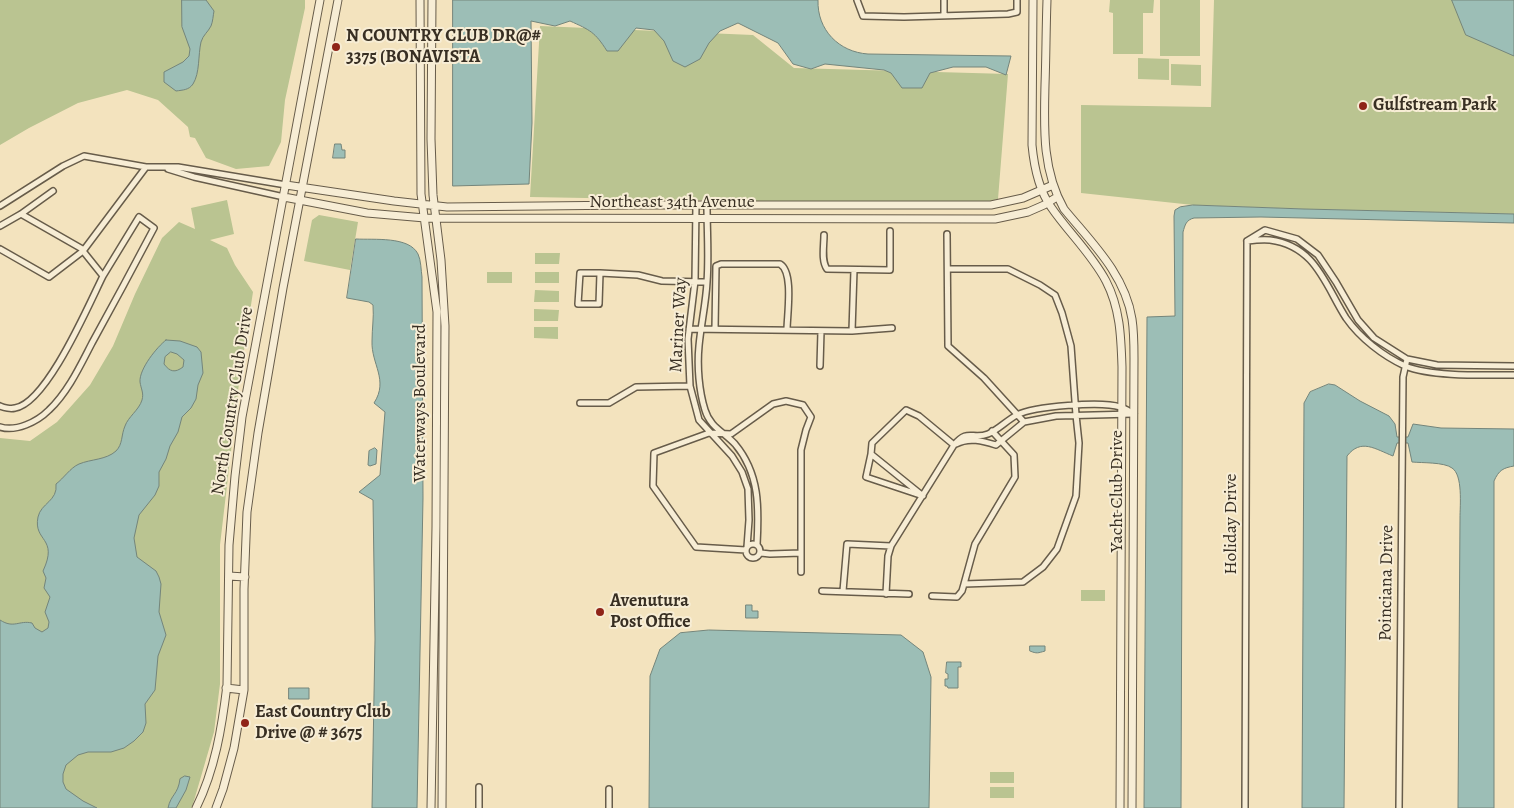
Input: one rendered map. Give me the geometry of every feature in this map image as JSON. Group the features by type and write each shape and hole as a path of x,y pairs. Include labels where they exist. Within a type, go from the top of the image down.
{"street":[{"name":"North Country Club Drive","path":"196,808 218,747 226,688 229,545 242,417 320,0"},
{"name":"North Country Club Drive","path":"216,808 224,789 234,748 244,690 247,512 258,433 338,0"},
{"name":"Waterways Boulevard","path":"420,0 421,194 436,312 436,527 431,808"},
{"name":"Waterways Boulevard","path":"432,0 431,139 434,206 441,260 445,326 442,808"},
{"path":"857,0 863,16 904,18 1008,14 1017,12 1017,0"},
{"path":"944,0 944,16"},
{"name":"Yacht Club Drive","path":"1033,0 1032,145 1035,168 1049,205 1101,272 1118,312 1121,338 1120,808"},
{"name":"Yacht Club Drive","path":"1047,0 1044,138 1045,153 1053,185 1064,209 1116,273 1126,296 1133,320 1132,808"},
{"path":"0,206 63,166 84,156 146,167 178,167 286,185"},
{"path":"0,250 49,277 84,250 146,167"},
{"path":"160,167 194,177 284,197"},
{"name":"Northeast 34th Avenue","path":"286,185 434,206 991,205 1023,198 1053,185"},
{"path":"0,226 53,192"},
{"name":"Northeast 34th Avenue","path":"284,197 367,213 425,218 995,219 1028,212 1049,205 1057,197"},
{"name":"Mariner Way","path":"696,205 695,281 689,330 688,365 690,386 699,420 732,456 742,472 748,489 749,520 746,549"},
{"name":"Mariner Way","path":"707,205 707,282 699,347 700,385 711,424 734,442 753,473 757,496 757,545"},
{"path":"21,214 84,250 104,276"},
{"path":"0,406 16,408 33,398 46,384 69,345 104,276 139,217 154,228 64,392 49,411 34,422 16,428 0,427"},
{"path":"1247,241 1265,230 1298,239 1314,251 1323,262 1336,282 1347,305 1374,338 1407,359 1437,365 1514,366"},
{"path":"824,235 823,259 827,270 890,270 890,231"},
{"path":"948,234 948,346 984,378 1024,422"},
{"path":"1247,241 1270,240 1299,251 1321,272 1341,308 1358,332 1375,348 1405,366 1439,374 1514,375"},
{"name":"Holiday Drive","path":"1245,808 1247,241"},
{"path":"715,329 716,266 722,264 780,264 785,267 788,276 787,330"},
{"path":"948,269 1008,269 1040,285 1054,295 1062,313 1071,346 1079,443 1076,496 1057,549 1043,567 1023,582 964,584"},
{"path":"852,331 854,270"},
{"path":"600,273 599,304 578,304 580,273 600,273 638,274 662,281 707,282"},
{"path":"1341,308 1347,305"},
{"path":"689,330 852,331 892,328"},
{"path":"820,366 821,330"},
{"name":"Poinciana Drive","path":"1399,808 1402,377 1407,359"},
{"path":"580,403 609,403 636,387 690,386"},
{"path":"801,553 770,554 761,552 757,545 752,544 746,549 696,547 653,486 654,452 710,433 731,434 773,404 786,401 803,405 811,417 801,450 801,553 801,572"},
{"path":"886,594 888,556 891,546 954,445 961,437 990,432 1018,414 1030,410 1075,405 1134,414"},
{"path":"923,496 866,477 872,443 906,410 919,416 954,445"},
{"path":"954,445 961,441 978,440 996,444 1024,422 1056,416 1076,416 1121,411"},
{"path":"932,596 957,597 962,591 975,544 1015,477 1014,455 990,432"},
{"path":"871,454 923,496"},
{"path":"843,591 847,544 891,546"},
{"path":"746,549 747,556 752,559 758,558 761,552"},
{"path":"229,576 245,577"},
{"path":"822,590 908,594"},
{"path":"226,688 244,690"},
{"path":"479,787 479,808"},
{"path":"609,789 609,808"}],"green space":[{"path":"0,0 305,0 305,8 285,100 281,142 269,166 236,169 206,158 195,138 190,137 188,127 158,100 127,90 78,103 0,145"},
{"path":"1110,0 1154,0 1153,13 1143,13 1143,54 1113,54 1113,13 1109,12"},
{"path":"1160,0 1200,0 1200,56 1160,56"},
{"name":"Gulfstream Park","path":"1214,0 1514,0 1514,214 1193,205 1081,193 1081,105 1211,107"},
{"path":"540,26 753,35 794,68 1008,74 998,199 977,205 530,197"},
{"path":"1138,58 1169,59 1169,80 1138,79"},
{"path":"1171,64 1201,65 1201,86 1171,85"},
{"path":"227,200 234,234 210,240 227,248 235,265 253,292 239,383 220,545 220,684 214,732 193,804 191,808 0,808 0,438 30,441 57,422 90,385 113,346 162,238 179,222 195,229 191,208"},
{"path":"319,215 358,222 350,270 304,261 312,220"},
{"path":"535,253 560,253 559,264 535,264"},
{"path":"487,272 512,272 512,283 487,283"},
{"path":"535,272 559,272 559,283 535,283"},
{"path":"535,290 559,291 559,302 534,302"},
{"path":"534,309 559,310 558,321 534,321"},
{"path":"534,327 558,327 558,339 534,338"},
{"path":"1081,590 1105,590 1105,601 1081,601"},
{"path":"990,772 1014,772 1014,783 990,783"},
{"path":"990,787 1014,787 1014,798 990,798"}],"water":[{"path":"182,0 206,0 214,11 211,26 201,42 195,80 190,87 176,91 164,82 164,72 183,62 189,56 190,49 182,27"},
{"path":"453,0 818,0 821,21 832,38 839,44 857,52 868,54 1011,56 1006,75 986,67 953,67 930,73 922,88 902,88 891,73 884,70 825,64 811,69 793,64 778,43 738,23 720,31 709,43 700,59 685,67 673,61 664,41 654,30 636,28 618,51 607,51 592,32 570,21 555,26 531,21 532,123 529,184 453,186"},
{"path":"1452,0 1514,0 1514,56 1466,35"},
{"path":"335,144 341,144 342,150 345,150 345,158 333,158"},
{"path":"1193,205 1514,214 1514,223 1261,217 1194,218 1186,223 1183,232 1181,808 1144,808 1147,317 1175,316 1174,216 1175,210 1180,207"},
{"path":"356,239 381,239 407,244 418,254 422,277 423,498 417,808 372,808 375,639 373,500 359,492 380,475 385,412 374,403 380,387 380,379 372,349 373,305 369,302 347,298"},
{"path":"166,340 180,341 197,347 201,352 203,373 198,385 196,399 191,408 182,417 178,432 159,472 159,486 155,495 139,515 134,538 137,557 156,571 159,577 161,584 159,612 166,635 158,656 155,690 145,704 146,723 143,732 124,748 111,752 88,752 78,755 66,765 63,782 66,789 97,808 0,808 0,620 9,624 32,623 35,628 42,632 48,628 49,622 45,612 50,597 44,588 46,578 43,571 48,552 37,525 40,512 52,498 56,490 56,484 73,468 84,462 108,456 116,451 121,442 126,423 142,400 143,393 140,377 142,371","holes":["171,352 184,360 183,367 175,371 168,369 164,364 165,357"]},
{"path":"1329,384 1335,385 1389,416 1395,424 1397,437 1408,437 1413,424 1441,428 1514,429 1514,466 1502,470 1494,481 1494,808 1458,808 1460,498 1458,477 1456,472 1448,466 1412,462 1408,443 1397,443 1393,456 1374,448 1363,446 1358,447 1347,456 1344,808 1302,808 1304,403 1310,392"},
{"path":"375,448 377,450 376,464 370,466 368,465 369,451"},
{"path":"746,605 752,605 752,611 758,611 758,618 746,618"},
{"path":"709,630 901,635 923,652 931,677 929,808 649,808 650,676 660,649 680,633"},
{"path":"1030,646 1045,646 1045,651 1032,652 1030,651"},
{"path":"947,662 961,662 961,667 958,667 958,688 948,688 945,686 945,679 948,679 948,674 946,673"},
{"path":"289,688 309,688 309,699 289,699"},
{"path":"185,776 190,777 186,790 176,808 168,808 178,788 180,779"}],"place":[{"name":"N COUNTRY CLUB DR@# 3375 (BONAVISTA","path":"336,47"},
{"name":"Gulfstream Park","path":"1363,106"},
{"name":"Avenutura Post Office","path":"600,612"},
{"name":"East Country Club Drive @ # 3675","path":"245,723"}]}
